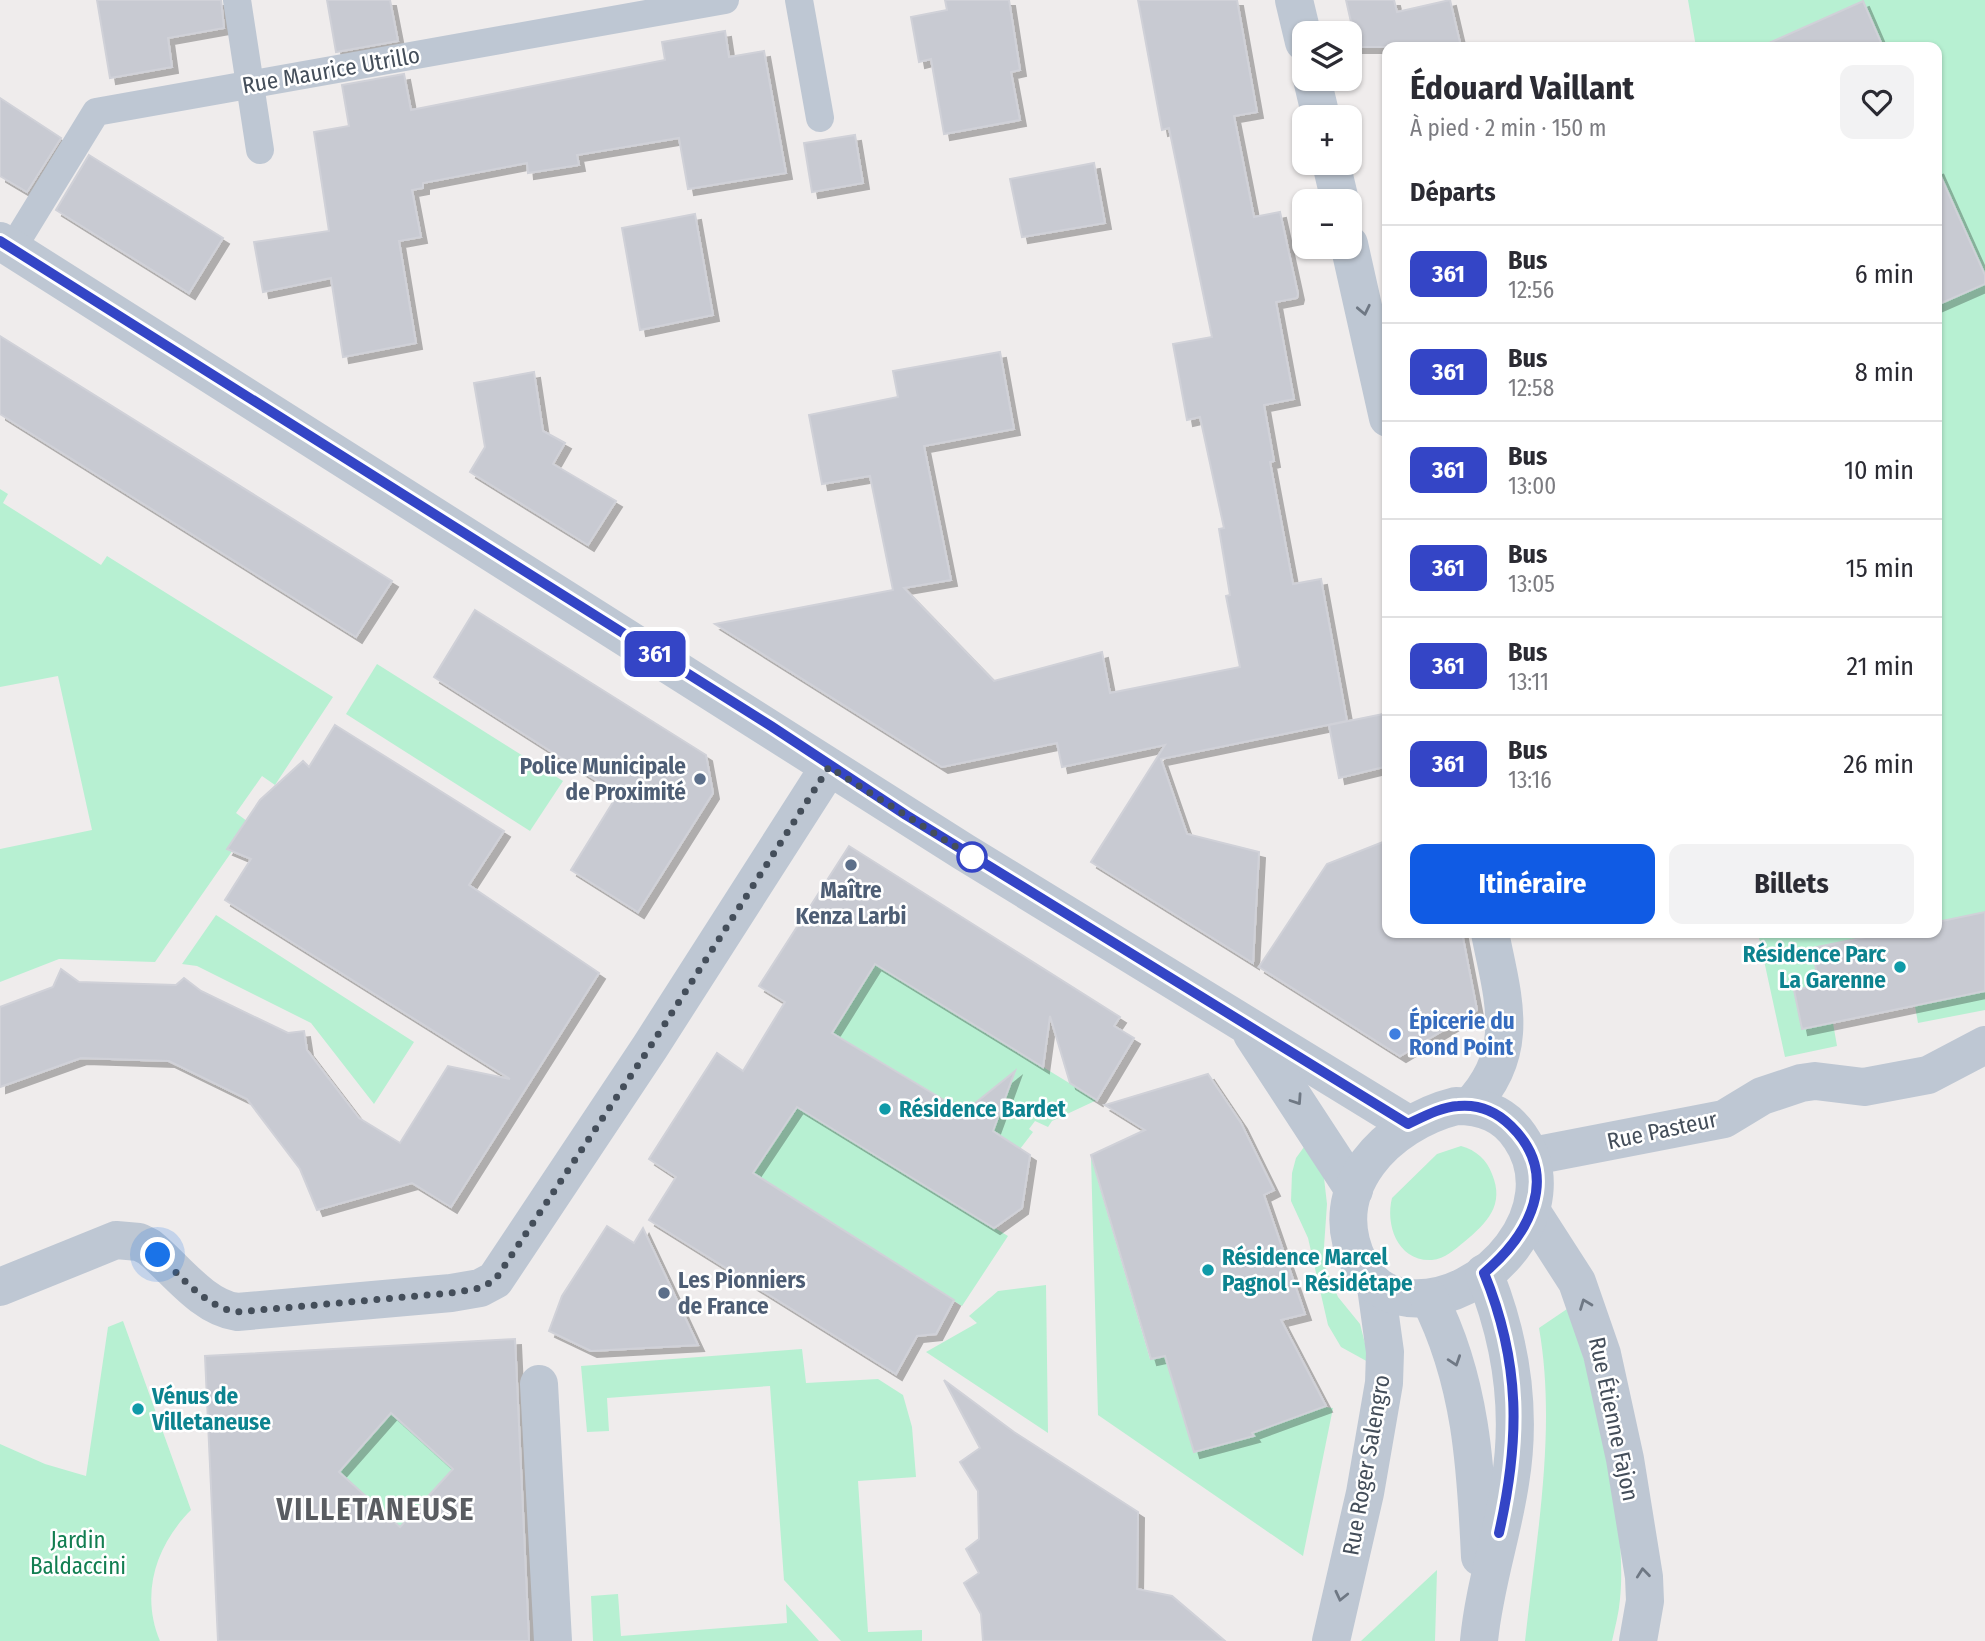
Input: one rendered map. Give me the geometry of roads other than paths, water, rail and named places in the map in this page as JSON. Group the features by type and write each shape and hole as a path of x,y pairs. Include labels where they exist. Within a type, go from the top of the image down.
{"street":[{"path":"1294,0 1299,21"},
{"path":"6,245 759,719 829,767 1408,1124"},
{"path":"1352,259 1382,391"},
{"path":"0,1287 116,1240 139,1242 149,1247 201,1294 225,1309 237,1312 451,1293 486,1286 495,1280 650,1047 829,767"},
{"path":"1470,1106 1494,1076 1504,1042 1506,1018 1491,938"},
{"path":"1245,1023 1354,1190"},
{"name":"Rue Pasteur","path":"1533,1156 1724,1119 1770,1092 1801,1083 1815,1081 1864,1087 1928,1075 1985,1045"},
{"path":"1470,1106 1499,1115 1517,1132 1533,1156 1537,1187 1532,1212 1518,1239 1484,1273 1463,1287 1429,1298 1402,1297 1376,1287 1364,1272 1350,1240 1348,1226 1354,1190 1371,1159 1408,1124 1443,1109 1470,1106"},
{"name":"Rue Étienne Fajon","path":"1532,1212 1577,1282 1602,1354 1625,1459 1644,1577 1644,1601 1637,1641"},
{"path":"1480,1625 1510,1483 1515,1423 1506,1337 1484,1273"},
{"name":"Rue Roger Salengro","path":"1331,1641 1365,1493 1384,1383 1385,1352 1376,1287"},
{"path":"1429,1298 1445,1329 1457,1365 1468,1417 1477,1479 1480,1625"},
{"path":"539,1384 553,1641"}],"lane":[{"path":"237,0 260,150"},
{"name":"Rue Maurice Utrillo","path":"6,245 96,112 725,0"},
{"path":"799,0 820,118"}],"place":[{"name":"Police Municipale de Proximité","path":"700,779"},
{"name":"Maître Kenza Larbi","path":"851,865"},
{"name":"Résidence Parc La Garenne","path":"1900,967"},
{"name":"Épicerie du Rond Point","path":"1395,1034"},
{"name":"Résidence Bardet","path":"885,1109"},
{"name":"Résidence Marcel Pagnol - Résidétape","path":"1208,1270"},
{"name":"Les Pionniers de France","path":"664,1293"},
{"name":"Vénus de Villetaneuse","path":"138,1409"}],"district":[{"name":"VILLETANEUSE","path":"376,1510"}],"park label":[{"name":"Jardin Baldaccini","path":"78,1553"}]}
